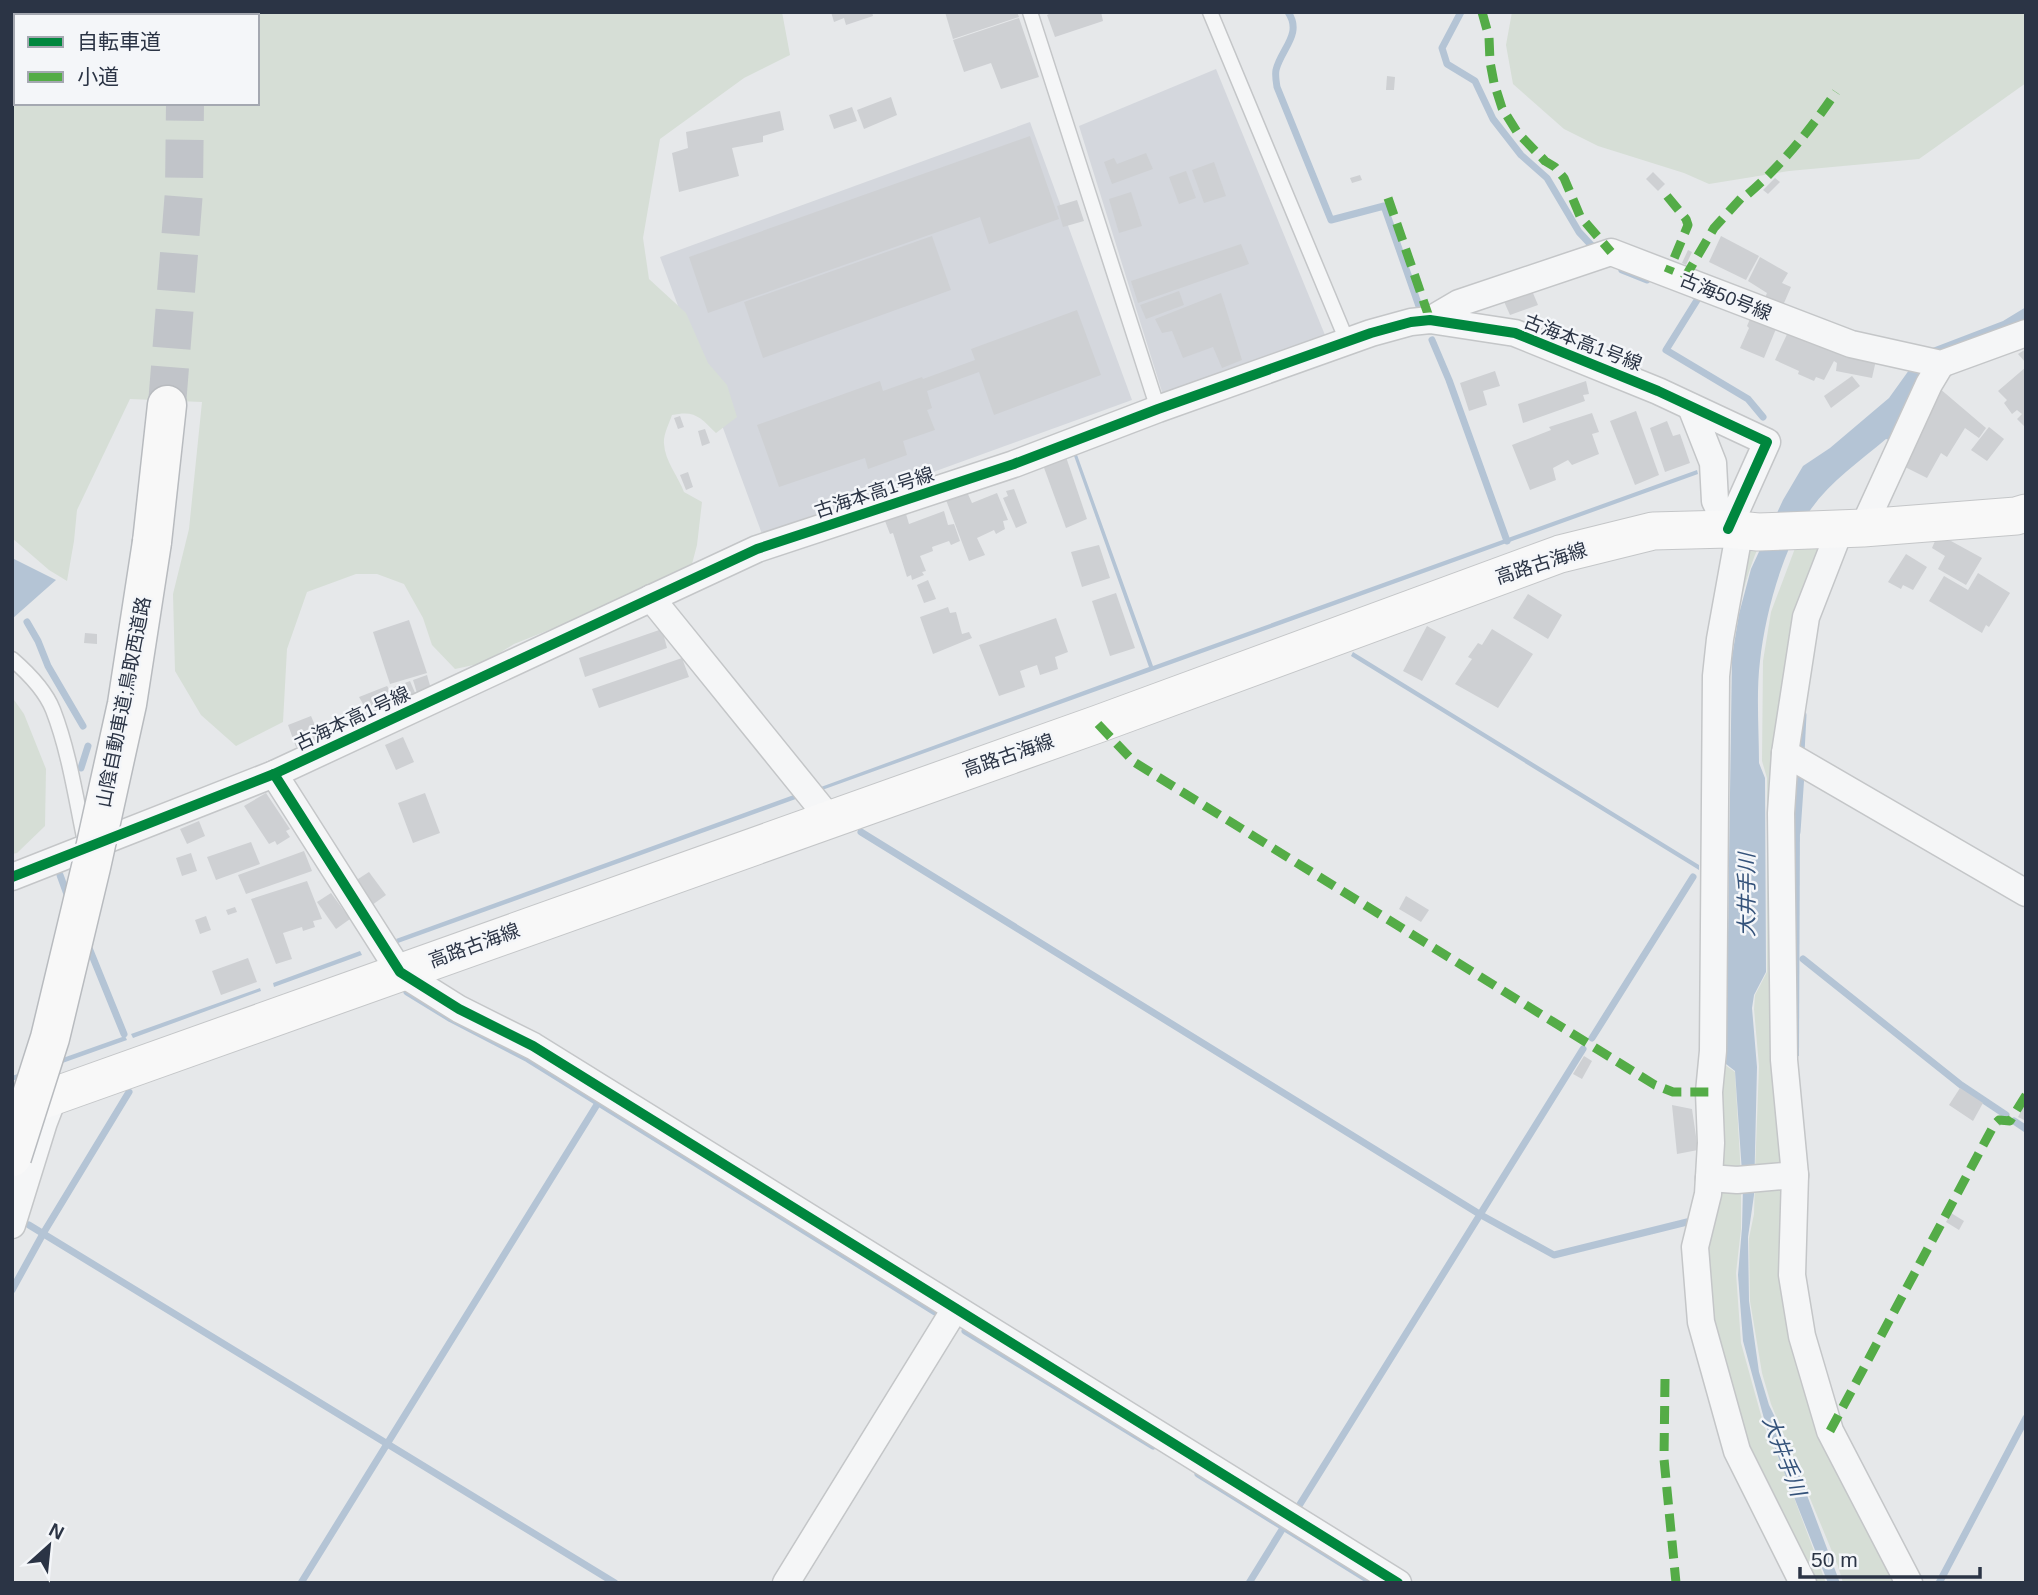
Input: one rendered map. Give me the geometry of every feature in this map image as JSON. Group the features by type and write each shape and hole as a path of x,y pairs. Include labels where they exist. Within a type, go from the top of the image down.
{"highway":[{"name":"山陰自動車道;鳥取西道路","path":"12,1157 50,1038 127,704 159,404"},
{"name":"山陰自動車道;鳥取西道路","path":"12,1093 38,1007 111,701 143,541"}],"main road":[{"name":"高路古海線","path":"12,1111 1098,724 1560,554 1653,531 1842,527 2016,516 2026,513"}],"street":[{"name":"古海50号線","path":"1430,320 1459,303 1611,252 1851,344 1941,364"},
{"name":"古海本高1号線","path":"12,877 274,774 757,549 1014,464 1347,341 1410,322 1430,320 1515,334 1658,391 1767,442 1743,530"},
{"path":"1909,1583 1830,1431 1802,1336 1792,1275 1795,1175 1784,1060 1780,814 1785,753 1806,617 1842,527 1941,364 2026,333"},
{"path":"1691,407 1713,463 1715,501 1743,530 1737,545 1716,676 1709,1178 1708,1194 1695,1247 1701,1322 1737,1451 1804,1583"},
{"path":"651,598 829,818"},
{"path":"1785,753 2026,893"},
{"path":"274,774 400,972 459,1009 533,1046 1398,1583"},
{"path":"12,1224 54,1096"},
{"path":"1709,1178 1749,1179 1795,1175"},
{"path":"786,1583 955,1309"}],"lane":[{"path":"1030,12 1158,409"},
{"path":"1210,12 1347,341"},
{"path":"12,659 23,669 52,708 73,781 86,847"}],"shaded area":[{"path":"12,12 782,12 790,55 744,78 660,139 643,238 649,279 686,313 708,363 727,385 737,417 716,433 697,416 686,413 672,415 665,433 667,456 684,492 702,502 692,564 579,618 514,644 483,663 455,669 432,645 423,618 404,584 377,574 356,574 307,592 287,649 283,722 236,746 201,715 175,671 173,594 189,529 202,402 130,399 77,510 67,581 49,570 12,538"},
{"path":"1512,12 2026,12 2026,83 1919,159 1789,171 1709,184 1684,173 1598,146 1564,129 1513,84 1506,45"},
{"path":"1216,69 1325,335 1163,395 1079,126"},
{"path":"1030,122 1132,400 762,534 660,257"},
{"path":"1820,542 1825,551 1791,665 1787,1168 1755,1173 1759,1066 1754,1009 1755,995 1767,972 1767,778 1762,761 1763,661 1771,612 1797,543"},
{"path":"1744,545 1759,545 1736,622 1731,661 1727,741 1728,861 1725,861 1728,868 1725,1065 1735,1072 1741,1176 1717,1172 1720,684"},
{"path":"12,697 24,714 46,769 45,826 17,853 12,854"},
{"path":"1755,1180 1786,1182 1787,1278 1898,1583 1843,1583 1771,1404 1762,1373 1750,1301 1749,1238 1754,1214"},
{"path":"1741,1183 1741,1229 1736,1273 1741,1343 1764,1426 1826,1583 1810,1583 1742,1448 1702,1277 1715,1193"}],"water":[{"name":"大井手川","path":"2026,307 2026,328 1939,358 1893,441 1886,439 1846,472 1811,509 1784,561 1762,643 1758,712 1759,763 1765,778 1766,972 1754,995 1752,1008 1757,1067 1754,1195 1748,1237 1749,1301 1759,1372 1769,1405 1787,1442 1840,1583 1828,1583 1766,1426 1743,1341 1738,1275 1743,1187 1735,1071 1726,1064 1729,867 1725,867 1725,861 1729,861 1732,657 1739,614 1751,569 1783,500 1803,466 1830,448 1889,398 1922,352 2003,321"},
{"path":"1076,452 1153,666 1697,470 1698,474 811,794 810,791 1149,667 1073,453"},
{"path":"12,558 56,580 12,619"},
{"path":"1353,652 1699,865 1699,870 1351,656"},
{"path":"802,792 804,796 398,943 396,939"},
{"path":"1800,819 1799,1056 1792,1057 1794,827"},
{"path":"360,951 362,955 274,987 273,983"},
{"path":"260,988 261,991 133,1038 131,1034"},
{"path":"125,1036 127,1040 12,1081 12,1076"}],"building":[{"path":"831,12 872,12 873,16 846,25 844,18 834,22"},
{"path":"945,12 1017,12 1019,17 953,39"},
{"path":"1053,12 1101,12 1103,21 1055,37 1047,15"},
{"path":"1019,18 1039,77 1001,89 991,63 964,72 953,40"},
{"path":"1387,76 1395,77 1394,90 1386,90"},
{"path":"891,97 897,115 864,129 857,110"},
{"path":"852,107 857,121 834,129 829,115"},
{"path":"780,111 784,130 763,136 763,142 732,148 739,176 679,192 672,153 688,148 686,132"},
{"path":"1030,136 1059,219 989,244 980,217 708,313 689,257"},
{"path":"1146,153 1153,169 1112,184 1104,162 1114,158 1117,164"},
{"path":"1214,162 1226,196 1204,203 1192,170"},
{"path":"1186,171 1196,198 1179,204 1169,177"},
{"path":"1653,172 1665,184 1658,191 1646,179"},
{"path":"1360,175 1362,180 1352,183 1350,178"},
{"path":"1775,178 1780,182 1768,194 1763,190"},
{"path":"1131,192 1142,226 1119,233 1109,199"},
{"path":"1077,200 1084,221 1063,227 1057,206"},
{"path":"932,236 951,290 763,358 744,302"},
{"path":"1721,236 1759,256 1746,280 1709,262"},
{"path":"1241,244 1249,264 1138,303 1131,281"},
{"path":"1688,250 1692,252 1686,265 1682,263"},
{"path":"1760,257 1788,273 1782,283 1791,287 1781,310 1763,302 1767,293 1748,281"},
{"path":"1530,286 1538,305 1510,315 1502,297"},
{"path":"1179,291 1184,305 1146,319 1140,305"},
{"path":"1221,293 1242,360 1222,368 1213,347 1183,358 1172,331 1162,333 1155,319"},
{"path":"1077,310 1101,375 994,415 979,372 927,391 932,408 927,410 935,430 903,441 907,455 868,469 865,458 779,487 757,425 880,381 883,391 922,377 923,379 975,360 971,349"},
{"path":"1753,312 1778,324 1764,358 1740,348"},
{"path":"1789,330 1877,356 1872,378 1836,371 1837,363 1834,361 1824,380 1816,377 1814,381 1798,374 1799,371 1775,360"},
{"path":"2026,349 2026,363 2018,354"},
{"path":"2026,367 2026,428 2017,419 2022,414 2017,410 2012,414 2004,403 2007,400 1998,391"},
{"path":"1495,371 1500,386 1483,391 1487,405 1469,411 1460,383"},
{"path":"1852,376 1860,386 1831,408 1824,396"},
{"path":"1586,381 1589,394 1583,395 1585,401 1523,423 1518,404"},
{"path":"1939,388 1986,428 1979,438 1965,428 1947,457 1941,453 1927,478 1899,464"},
{"path":"1636,411 1659,475 1635,485 1610,421"},
{"path":"1592,413 1599,432 1592,434 1599,454 1572,465 1568,460 1553,468 1556,480 1530,490 1512,445 1551,430 1549,427"},
{"path":"680,416 684,427 678,429 674,418"},
{"path":"1667,421 1673,436 1680,434 1690,463 1665,472 1650,428"},
{"path":"1989,427 2004,439 1987,461 1971,450"},
{"path":"705,429 710,443 702,446 698,431"},
{"path":"1066,457 1087,519 1066,528 1043,465"},
{"path":"688,472 693,487 686,490 680,475"},
{"path":"1014,489 1027,523 1016,528 1003,498 1008,496 1006,491"},
{"path":"967,492 972,503 997,493 1008,520 1003,521 1005,529 996,534 994,530 977,538 985,555 969,561 946,500"},
{"path":"944,511 948,525 954,524 960,541 951,545 949,541 932,547 933,551 920,556 926,571 922,572 924,575 912,580 911,575 907,577 893,533 890,534 885,521 906,514 909,524"},
{"path":"1935,541 1951,541 1982,558 1966,585 1938,569 1945,556 1932,548"},
{"path":"1099,545 1110,578 1082,587 1071,552"},
{"path":"1906,554 1927,567 1913,590 1903,585 1901,589 1888,582"},
{"path":"1978,573 2010,593 1989,627 1986,625 1982,633 1929,601 1944,576 1968,590"},
{"path":"928,580 936,599 924,603 917,585"},
{"path":"1116,593 1135,648 1110,656 1092,601"},
{"path":"1528,594 1562,615 1548,639 1513,618"},
{"path":"948,607 950,613 956,612 962,634 969,632 972,638 933,654 920,617"},
{"path":"1056,618 1068,652 1055,657 1058,669 1040,675 1037,665 1020,671 1025,687 999,696 979,645"},
{"path":"409,620 427,673 390,684 373,632"},
{"path":"1427,626 1446,637 1422,681 1403,671"},
{"path":"662,629 667,648 585,677 579,658"},
{"path":"1492,629 1533,654 1498,708 1455,684 1472,659 1468,657 1478,643 1482,645"},
{"path":"85,633 97,634 97,644 84,643"},
{"path":"682,658 689,677 599,708 592,689"},
{"path":"427,675 431,689 417,693 413,680"},
{"path":"410,681 416,695 393,706 390,703 369,714 359,697 387,686 389,689"},
{"path":"311,716 320,737 296,747 288,725"},
{"path":"403,737 414,762 396,770 385,745"},
{"path":"266,793 290,829 286,831 290,837 277,845 275,841 269,844 244,806"},
{"path":"425,793 440,833 413,843 398,803"},
{"path":"199,821 205,836 187,844 180,829"},
{"path":"251,842 260,864 216,880 207,857"},
{"path":"304,851 312,871 246,894 238,875"},
{"path":"191,853 197,871 182,876 176,858"},
{"path":"369,872 386,895 372,905 355,881"},
{"path":"307,881 322,919 313,921 315,927 303,931 302,927 283,933 292,959 276,964 251,899"},
{"path":"331,893 350,919 336,929 317,902"},
{"path":"1406,896 1429,910 1421,922 1399,909"},
{"path":"235,907 237,912 228,915 226,910"},
{"path":"206,916 211,930 200,934 195,920"},
{"path":"248,958 257,982 221,995 212,971"},
{"path":"1584,1056 1592,1061 1582,1079 1573,1074"},
{"path":"1960,1088 1983,1103 1973,1121 1949,1105"},
{"path":"2026,1102 2026,1121 2018,1117"},
{"path":"1672,1105 1692,1109 1698,1150 1677,1154"},
{"path":"1951,1213 1964,1221 1959,1230 1946,1222"}],"waterway":[{"path":"1288,12 1292,20 1292,34 1276,70 1277,87 1331,220 1384,206 1420,309"},
{"path":"1461,12 1442,48 1447,64 1475,81 1493,119 1521,155 1547,178 1579,232 1593,247"},
{"path":"1622,270 1647,280"},
{"path":"1695,296 1699,297 1666,350 1748,399 1763,417"},
{"path":"1432,340 1507,541"},
{"path":"27,622 48,666 83,726"},
{"path":"1801,753 1803,715"},
{"path":"81,768 88,746"},
{"path":"1797,832 1801,774"},
{"path":"861,832 1481,1215 1554,1255 1691,1221"},
{"path":"60,875 68,897"},
{"path":"1592,1038 1693,877"},
{"path":"87,943 124,1034"},
{"path":"1803,959 1961,1085 2006,1115"},
{"path":"407,992 451,1019 528,1059 935,1312"},
{"path":"1297,1509 1583,1049"},
{"path":"12,1290 129,1092"},
{"path":"301,1583 598,1103"},
{"path":"2014,1121 2026,1129"},
{"path":"29,1225 615,1583"},
{"path":"965,1331 1153,1446"},
{"path":"1939,1583 2026,1418"},
{"path":"1198,1474 1370,1581"},
{"path":"1249,1583 1283,1528"}],"tunnel":[{"path":"167,405 184,191 185,105"}],"marked path":[{"path":"1482,12 1489,37 1494,83 1502,108 1517,132 1564,178 1580,216 1611,252"},
{"path":"1684,279 1714,228 1744,195 1760,184 1784,159 1836,92"},
{"path":"1667,196 1688,225 1668,273"},
{"path":"1388,198 1430,320"},
{"path":"1098,724 1134,762 1655,1085 1673,1092 1709,1092"},
{"path":"1830,1431 1994,1125 1999,1120 2010,1121 2026,1095"},
{"path":"1665,1379 1664,1459 1676,1583"}],"cycle path":[{"path":"12,877 274,774 757,549 1014,464 1158,409 1371,333 1411,322 1430,320 1515,333 1658,391 1767,442 1728,529"},
{"path":"274,774 400,972 459,1009 533,1046 1398,1583"}]}
